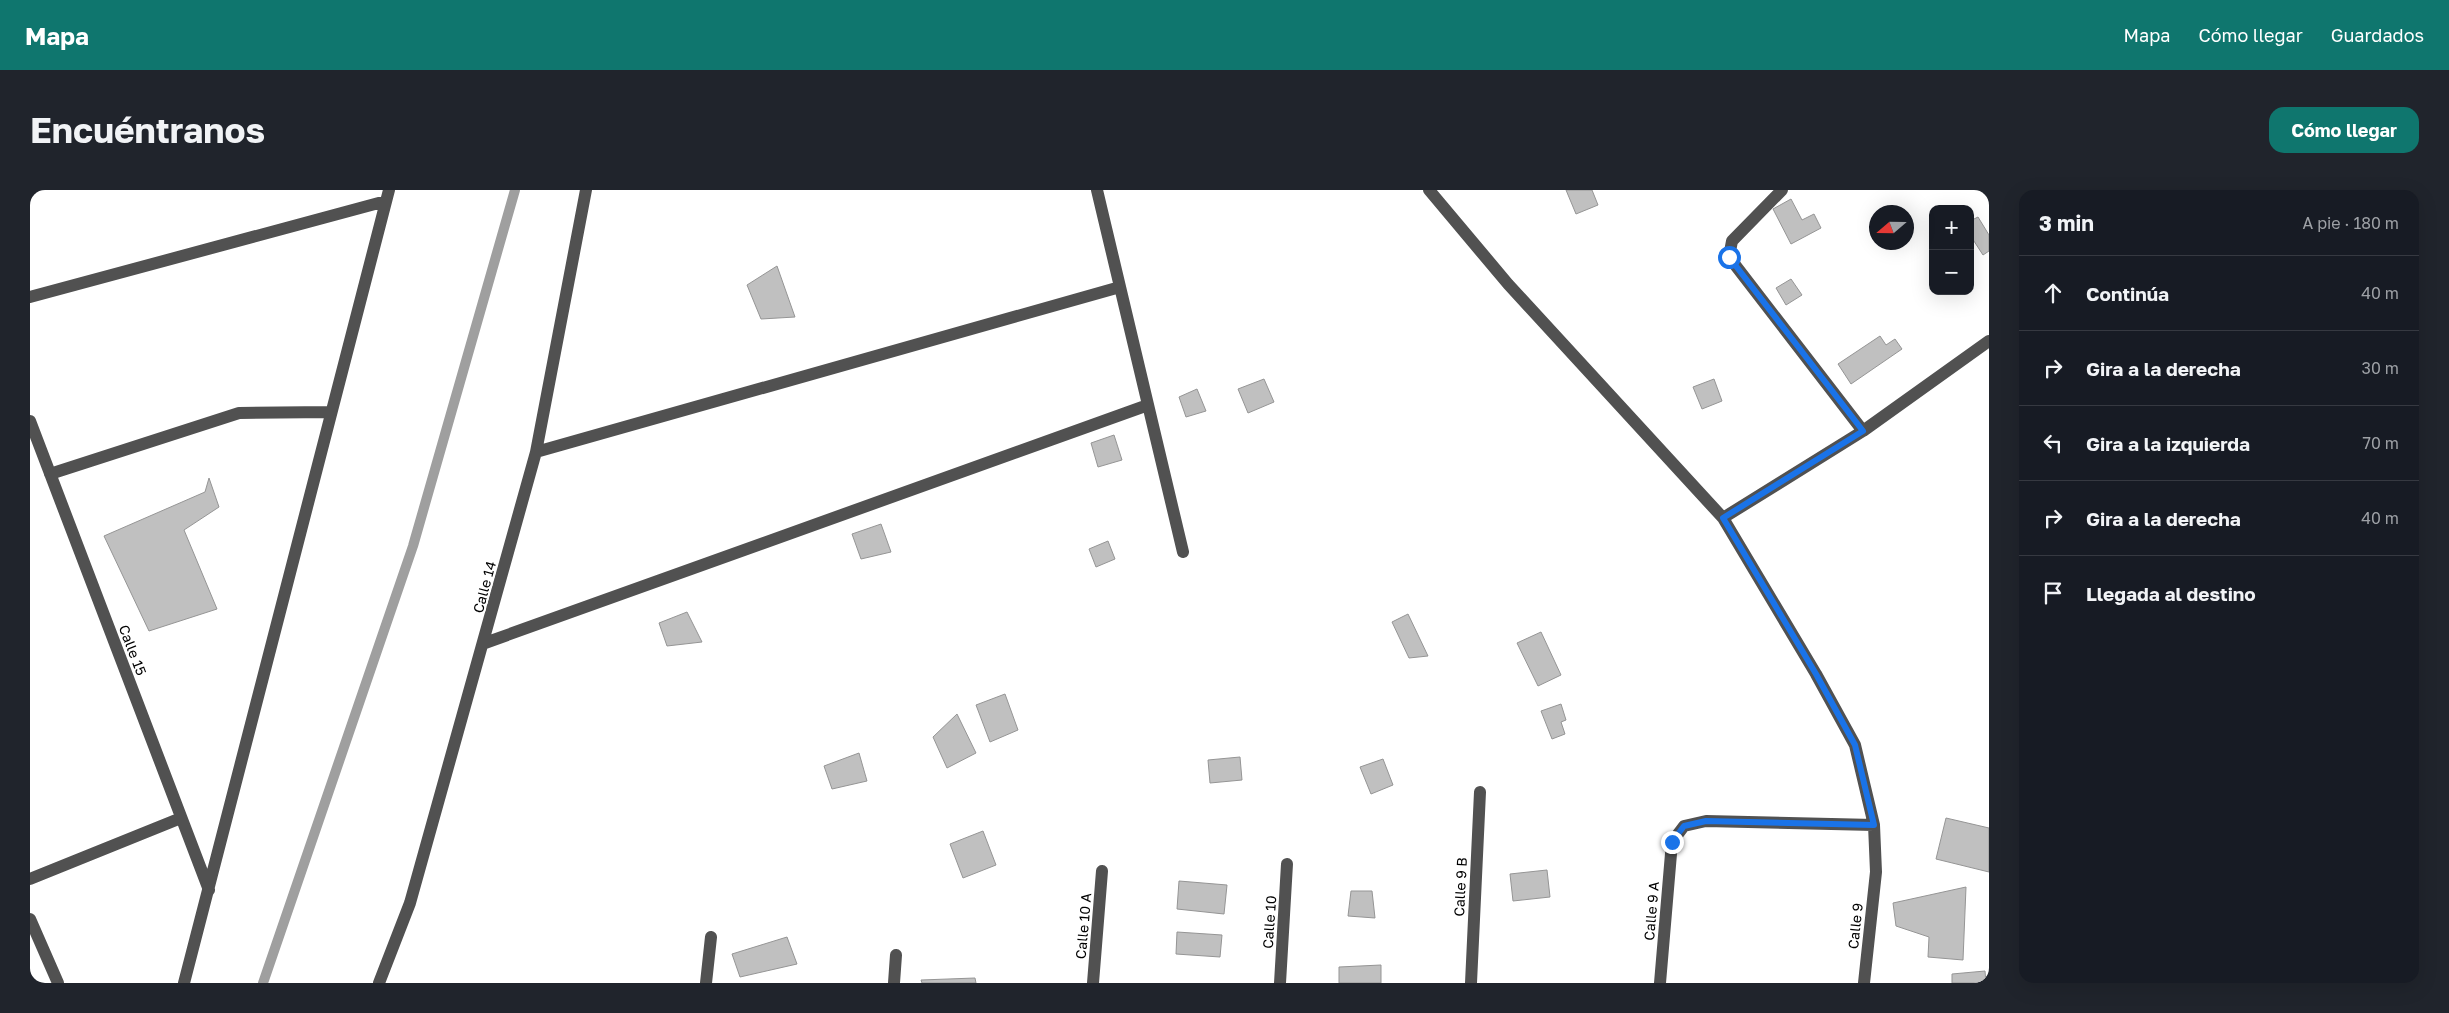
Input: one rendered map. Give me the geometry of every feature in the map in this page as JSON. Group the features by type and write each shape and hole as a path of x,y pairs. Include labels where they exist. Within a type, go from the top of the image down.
{"street":[{"name":"Calle 14","path":"379,983 410,903 485,643 536,452 586,190"},
{"path":"1097,190 1183,552"},
{"name":"Calle 9","path":"1429,190 1508,284 1723,518 1816,674 1855,745 1874,825 1876,872 1864,983"},
{"path":"1782,190 1732,241 1729,257 1863,431"},
{"path":"30,297 388,196"},
{"path":"184,983 388,196"},
{"path":"536,452 1120,287"},
{"path":"1723,518 1863,431 1989,341"},
{"path":"485,643 1148,405"},
{"path":"50,474 239,413 331,412"},
{"name":"Calle 15","path":"30,421 209,890"},
{"name":"Calle 9 B","path":"1471,983 1480,792"},
{"path":"30,879 181,818"},
{"name":"Calle 9 A","path":"1660,983 1672,842 1684,826 1706,821 1874,825"},
{"name":"Calle 10","path":"1280,983 1287,864"},
{"name":"Calle 10 A","path":"1093,983 1102,871"},
{"path":"30,919 58,983"},
{"path":"706,983 711,938"},
{"path":"894,983 896,955"}],"building":[{"path":"1566,190 1592,190 1598,205 1576,214"},
{"path":"1791,199 1802,220 1814,214 1821,228 1791,244 1773,209"},
{"path":"1978,217 1989,235 1989,251 1983,255 1974,241 1974,219"},
{"path":"777,266 795,317 761,319 747,285"},
{"path":"1791,279 1802,295 1786,305 1776,288"},
{"path":"1880,336 1886,345 1895,339 1902,349 1851,384 1838,364"},
{"path":"1264,379 1274,402 1248,413 1238,389"},
{"path":"1714,379 1722,401 1702,409 1693,387"},
{"path":"1197,389 1206,411 1186,417 1179,397"},
{"path":"1114,435 1122,460 1098,467 1091,443"},
{"path":"209,478 219,507 184,530 217,609 149,631 104,536 205,492"},
{"path":"881,524 891,552 861,559 852,534"},
{"path":"1108,541 1115,559 1096,567 1089,549"},
{"path":"687,612 702,642 667,646 659,623"},
{"path":"1408,614 1428,656 1409,658 1392,622"},
{"path":"1541,632 1561,675 1538,686 1517,643"},
{"path":"1005,694 1018,730 990,742 976,705"},
{"path":"1561,704 1566,720 1561,722 1565,734 1552,739 1541,711"},
{"path":"957,714 976,753 947,768 933,737"},
{"path":"859,753 867,781 832,789 824,766"},
{"path":"1240,757 1242,780 1210,783 1208,760"},
{"path":"1383,759 1393,785 1371,794 1360,767"},
{"path":"1946,818 1989,828 1989,872 1936,859"},
{"path":"983,831 996,865 963,878 950,844"},
{"path":"1547,870 1550,897 1513,901 1510,874"},
{"path":"1179,881 1227,885 1224,914 1177,909"},
{"path":"1966,887 1963,960 1928,957 1929,937 1896,926 1893,903"},
{"path":"1351,891 1372,891 1375,918 1348,916"},
{"path":"1177,932 1222,935 1220,957 1176,954"},
{"path":"787,937 797,964 740,977 732,954"},
{"path":"1381,965 1381,983 1339,983 1339,967"},
{"path":"1985,971 1986,983 1952,983 1952,974"},
{"path":"975,978 976,983 922,983 921,980"}],"waterway":[{"path":"263,983 413,546 515,190"}],"route":[{"path":"1672,842 1684,826 1706,821 1874,825 1855,745 1816,674 1723,518 1863,431 1729,257"}]}
